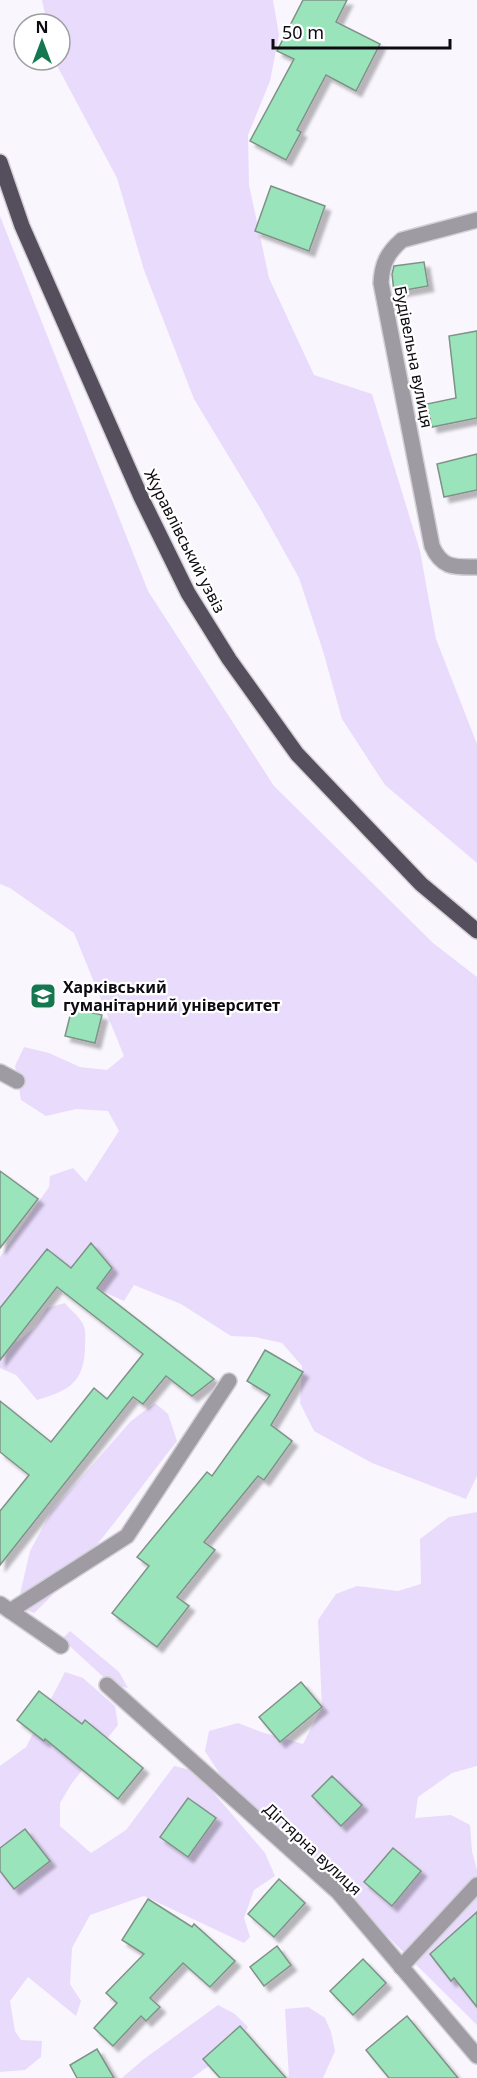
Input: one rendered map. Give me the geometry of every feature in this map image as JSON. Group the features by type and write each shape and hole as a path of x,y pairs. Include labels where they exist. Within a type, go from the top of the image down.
{"main road":[{"name":"Журавлівський узвіз","path":"0,162 22,226 141,497 194,603 229,659 297,754 421,884 477,931"}],"street":[{"name":"Будівельна вулиця","path":"477,220 402,240 392,248 385,259 381,284 432,546 441,560 456,567 477,567"},
{"path":"0,1072 17,1081"},
{"path":"61,1646 5,1607 127,1536 229,1381"},
{"name":"Дігтярна вулиця","path":"107,1685 338,1892 477,2056"},
{"path":"401,1967 477,1885"}],"shaded area":[{"path":"42,0 273,0 279,35 270,81 248,135 249,185 269,278 314,375 372,394 420,551 436,639 477,744 477,863 385,785 342,719 299,578 194,399 144,270 117,178 60,72 72,72 72,12 44,12"},
{"path":"0,216 148,591 274,786 433,943 477,977 477,1476 466,1499 372,1463 314,1431 300,1403 302,1366 282,1343 255,1337 231,1336 181,1304 134,1285 124,1301 71,1277 40,1284 16,1343 35,1327 47,1308 65,1303 78,1316 85,1330 84,1360 81,1370 78,1377 66,1389 37,1400 16,1375 0,1368 0,1257 49,1187 50,1176 73,1168 86,1182 119,1131 108,1111 76,1109 46,1116 21,1100 15,1066 24,1047 49,1053 80,1067 107,1070 124,1056 74,933 10,888 0,884"},
{"path":"155,1403 168,1414 177,1441 73,1573 34,1613 22,1609 20,1594 30,1551 51,1512 131,1421"},
{"path":"477,1512 477,1766 452,1773 418,1797 415,1818 451,1815 470,1825 472,1851 477,1870 477,2025 366,1915 332,1872 223,1779 205,1751 209,1731 238,1723 303,1744 322,1707 318,1620 336,1594 357,1586 398,1591 421,1584 420,1539 449,1517"},
{"path":"70,1631 119,1672 128,1688 111,1684 62,1639"},
{"path":"65,1672 83,1678 115,1706 118,1725 72,1783 60,1803 60,1826 91,1853 126,1830 174,1766 195,1771 265,1853 275,1876 254,1890 244,1918 250,1937 244,1943 144,1896 90,1915 72,1948 70,1984 81,2001 76,2016 28,1977 10,2001 15,2031 21,2040 42,2041 41,2057 25,2070 0,2072 0,1766 26,1747"},
{"path":"218,2005 235,2014 248,2027 236,2046 192,2078 122,2078 144,2059"},
{"path":"308,2007 325,2018 335,2051 323,2078 289,2078 285,2009"}],"building":[{"path":"303,0 347,0 336,22 380,44 356,91 326,75 297,130 301,132 286,160 250,141 294,59 277,51"},
{"path":"271,186 325,206 309,251 255,231"},
{"path":"424,262 428,286 394,292 392,274 394,266"},
{"path":"477,331 477,418 432,427 427,404 456,398 449,336"},
{"path":"477,454 477,490 444,497 437,464"},
{"path":"72,1008 102,1015 95,1043 65,1036"},
{"path":"0,1171 38,1199 0,1248"},
{"path":"91,1243 112,1268 97,1288 214,1379 192,1396 166,1376 143,1404 133,1397 0,1565 0,1511 29,1475 0,1452 0,1401 51,1442 94,1388 107,1399 143,1354 57,1287 0,1360 0,1308 47,1249 71,1268"},
{"path":"265,1350 303,1372 271,1425 292,1441 264,1480 258,1476 204,1542 215,1550 177,1597 189,1606 157,1647 112,1613 149,1566 137,1557 207,1472 212,1476 270,1395 247,1381"},
{"path":"301,1682 322,1707 280,1742 259,1717"},
{"path":"39,1691 82,1724 85,1720 143,1768 118,1799 45,1739 44,1741 17,1720"},
{"path":"332,1776 362,1805 341,1826 312,1796"},
{"path":"188,1798 216,1818 188,1857 160,1837"},
{"path":"25,1829 50,1861 14,1889 0,1871 0,1848"},
{"path":"393,1848 421,1871 392,1906 364,1882"},
{"path":"279,1879 305,1903 274,1937 248,1914"},
{"path":"148,1899 192,1927 194,1924 235,1961 210,1987 183,1963 150,1998 160,2007 146,2021 141,2016 113,2046 94,2028 117,2003 106,1993 144,1954 122,1940"},
{"path":"477,1912 477,2007 454,1978 451,1981 430,1954"},
{"path":"277,1946 291,1965 264,1986 250,1967"},
{"path":"363,1959 386,1983 353,2015 330,1991"},
{"path":"407,2016 458,2078 389,2078 366,2050"},
{"path":"240,2026 286,2078 220,2078 203,2059"},
{"path":"97,2049 114,2078 77,2078 70,2065"}],"place":[{"name":"Харківський гуманітарний університет","path":"43,996"}]}
